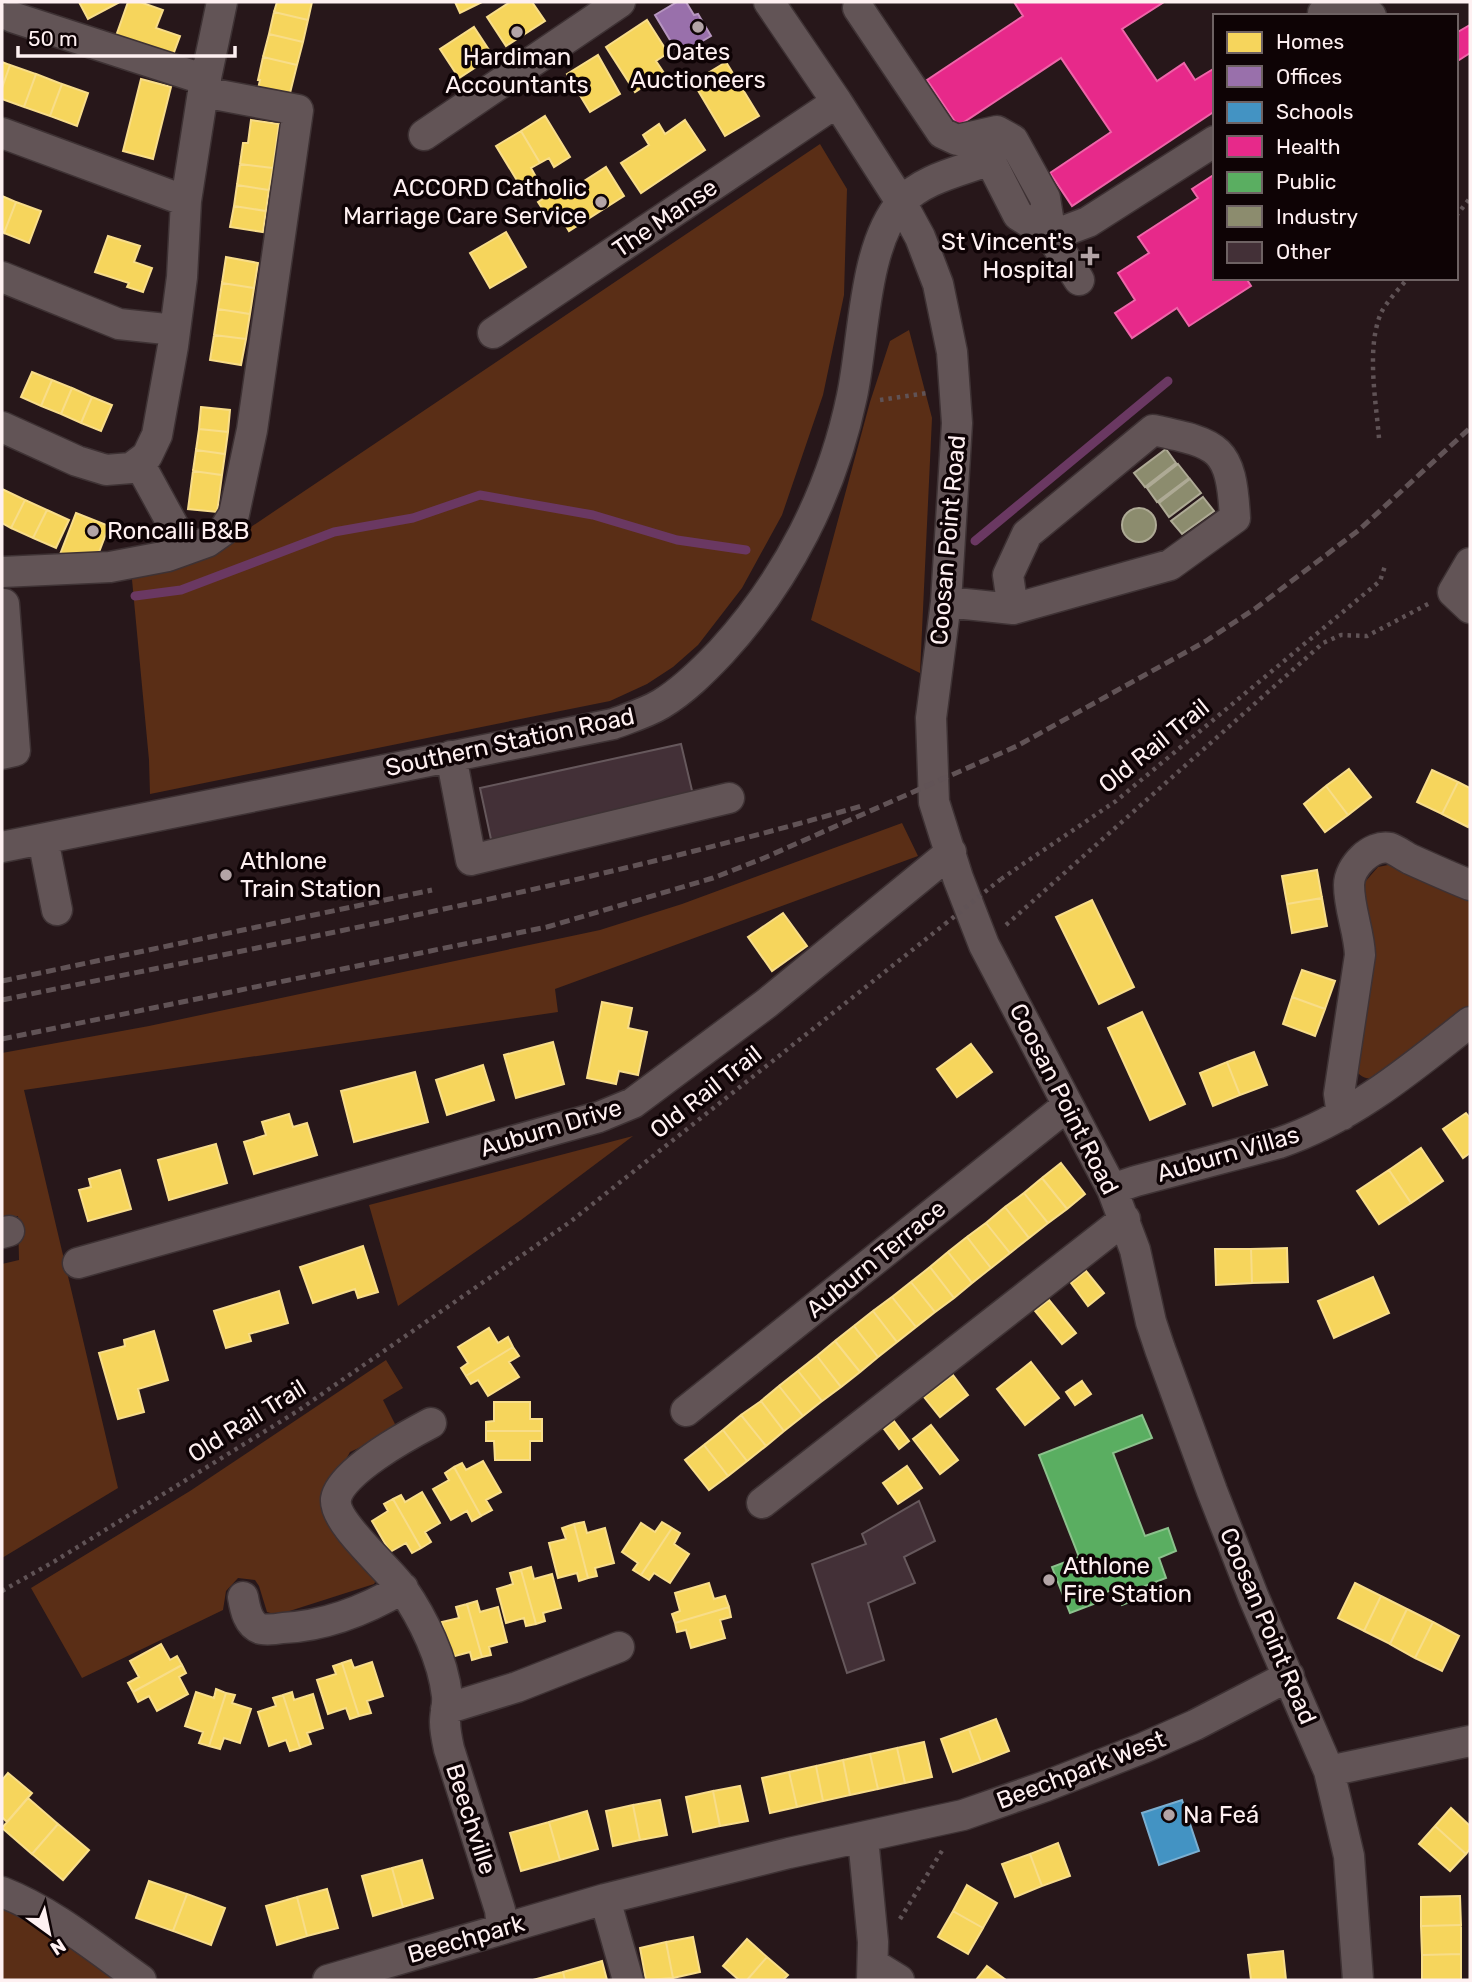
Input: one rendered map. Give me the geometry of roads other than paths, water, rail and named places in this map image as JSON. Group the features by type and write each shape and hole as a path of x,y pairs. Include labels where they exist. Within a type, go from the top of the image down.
{"street":[{"path":"2,427 77,461 106,470 131,468 147,456 157,435 175,330 187,201 205,86 222,2"},
{"path":"424,135 620,2"},
{"name":"Coosan Point Road","path":"769,2 838,102 901,202 920,237 938,284 952,352 957,423 946,602 931,718 933,796 958,878 984,945 1112,1189 1125,1219 1160,1349 1240,1563 1329,1771 1349,1856 1358,1980"},
{"path":"858,8 942,132 957,140 997,131 1013,140 1045,198 1051,236 1079,280"},
{"path":"1323,10 1361,11 1367,14"},
{"path":"2,572 110,567 168,556 213,538 224,530 234,514 252,430 298,110 205,86 12,17"},
{"name":"The Manse","path":"493,333 838,102"},
{"path":"2,133 187,201"},
{"path":"1051,236 1088,222 1213,142"},
{"path":"901,202 927,183 990,160 1018,215 1051,236"},
{"name":"Southern Station Road","path":"2,847 613,724 642,714 682,690 746,625 797,550 813,515 838,448 852,397 880,236 901,202"},
{"path":"2,276 119,324 175,330"},
{"path":"946,602 1013,609 1170,565 1235,518 1233,484 1220,452 1197,439 1153,430 1027,534 1008,575 1013,609"},
{"path":"139,463 186,549"},
{"path":"1461,600 1470,563"},
{"path":"2,604 15,751 2,754"},
{"path":"451,756 471,860 729,798"},
{"path":"43,839 57,910"},
{"path":"1342,1115 1339,1094 1360,955 1360,940 1350,901 1349,878 1366,856 1390,848 1470,885"},
{"name":"Auburn Drive","path":"78,1263 599,1117 632,1103 767,1003 951,852"},
{"name":"Auburn Villas","path":"1112,1189 1301,1136 1342,1115 1470,1022"},
{"name":"Auburn Terrace","path":"685,1411 1067,1106"},
{"path":"762,1503 1125,1219"},
{"name":"Beechville","path":"431,1423 397,1440 374,1457 340,1488 336,1499 337,1508 345,1522 402,1588 433,1647 444,1679 445,1724 449,1749 500,1910 502,1928"},
{"path":"243,1597 248,1618 253,1623 260,1629 276,1629 322,1623 363,1609 402,1588"},
{"path":"446,1709 517,1687 618,1647"},
{"name":"Beechpark West","path":"605,1899 789,1853 963,1815 1143,1748 1195,1725 1289,1675"},
{"path":"1329,1771 1470,1741"},
{"path":"863,1838 870,1897 873,1972 899,1980"},
{"path":"2,1892 18,1898 60,1923 142,1980"},
{"path":"605,1899 628,1980"},
{"name":"Beechpark","path":"328,1980 605,1899"}],"waterway":[{"path":"975,541 1168,381"},
{"path":"135,596 181,590 334,532 413,518 480,495 593,515 677,540 746,550"}],"railway":[{"path":"2,1039 547,927 713,878 764,858 1017,746 1206,641 1256,608 1359,530 1470,428"},
{"path":"2,1000 544,887 651,862 865,805"},
{"path":"2,981 432,890"}],"place":[{"name":"Oates Auctioneers","path":"698,27"},
{"name":"Hardiman Accountants","path":"517,32"},
{"name":"ACCORD Catholic Marriage Care Service","path":"601,202"},
{"name":"St Vincent's Hospital","path":"1090,256"},
{"name":"Roncalli B&B","path":"93,531"},
{"name":"Athlone Train Station","path":"226,875"},
{"name":"Athlone Fire Station","path":"1049,1580"},
{"name":"Na Feá","path":"1169,1815"}]}
